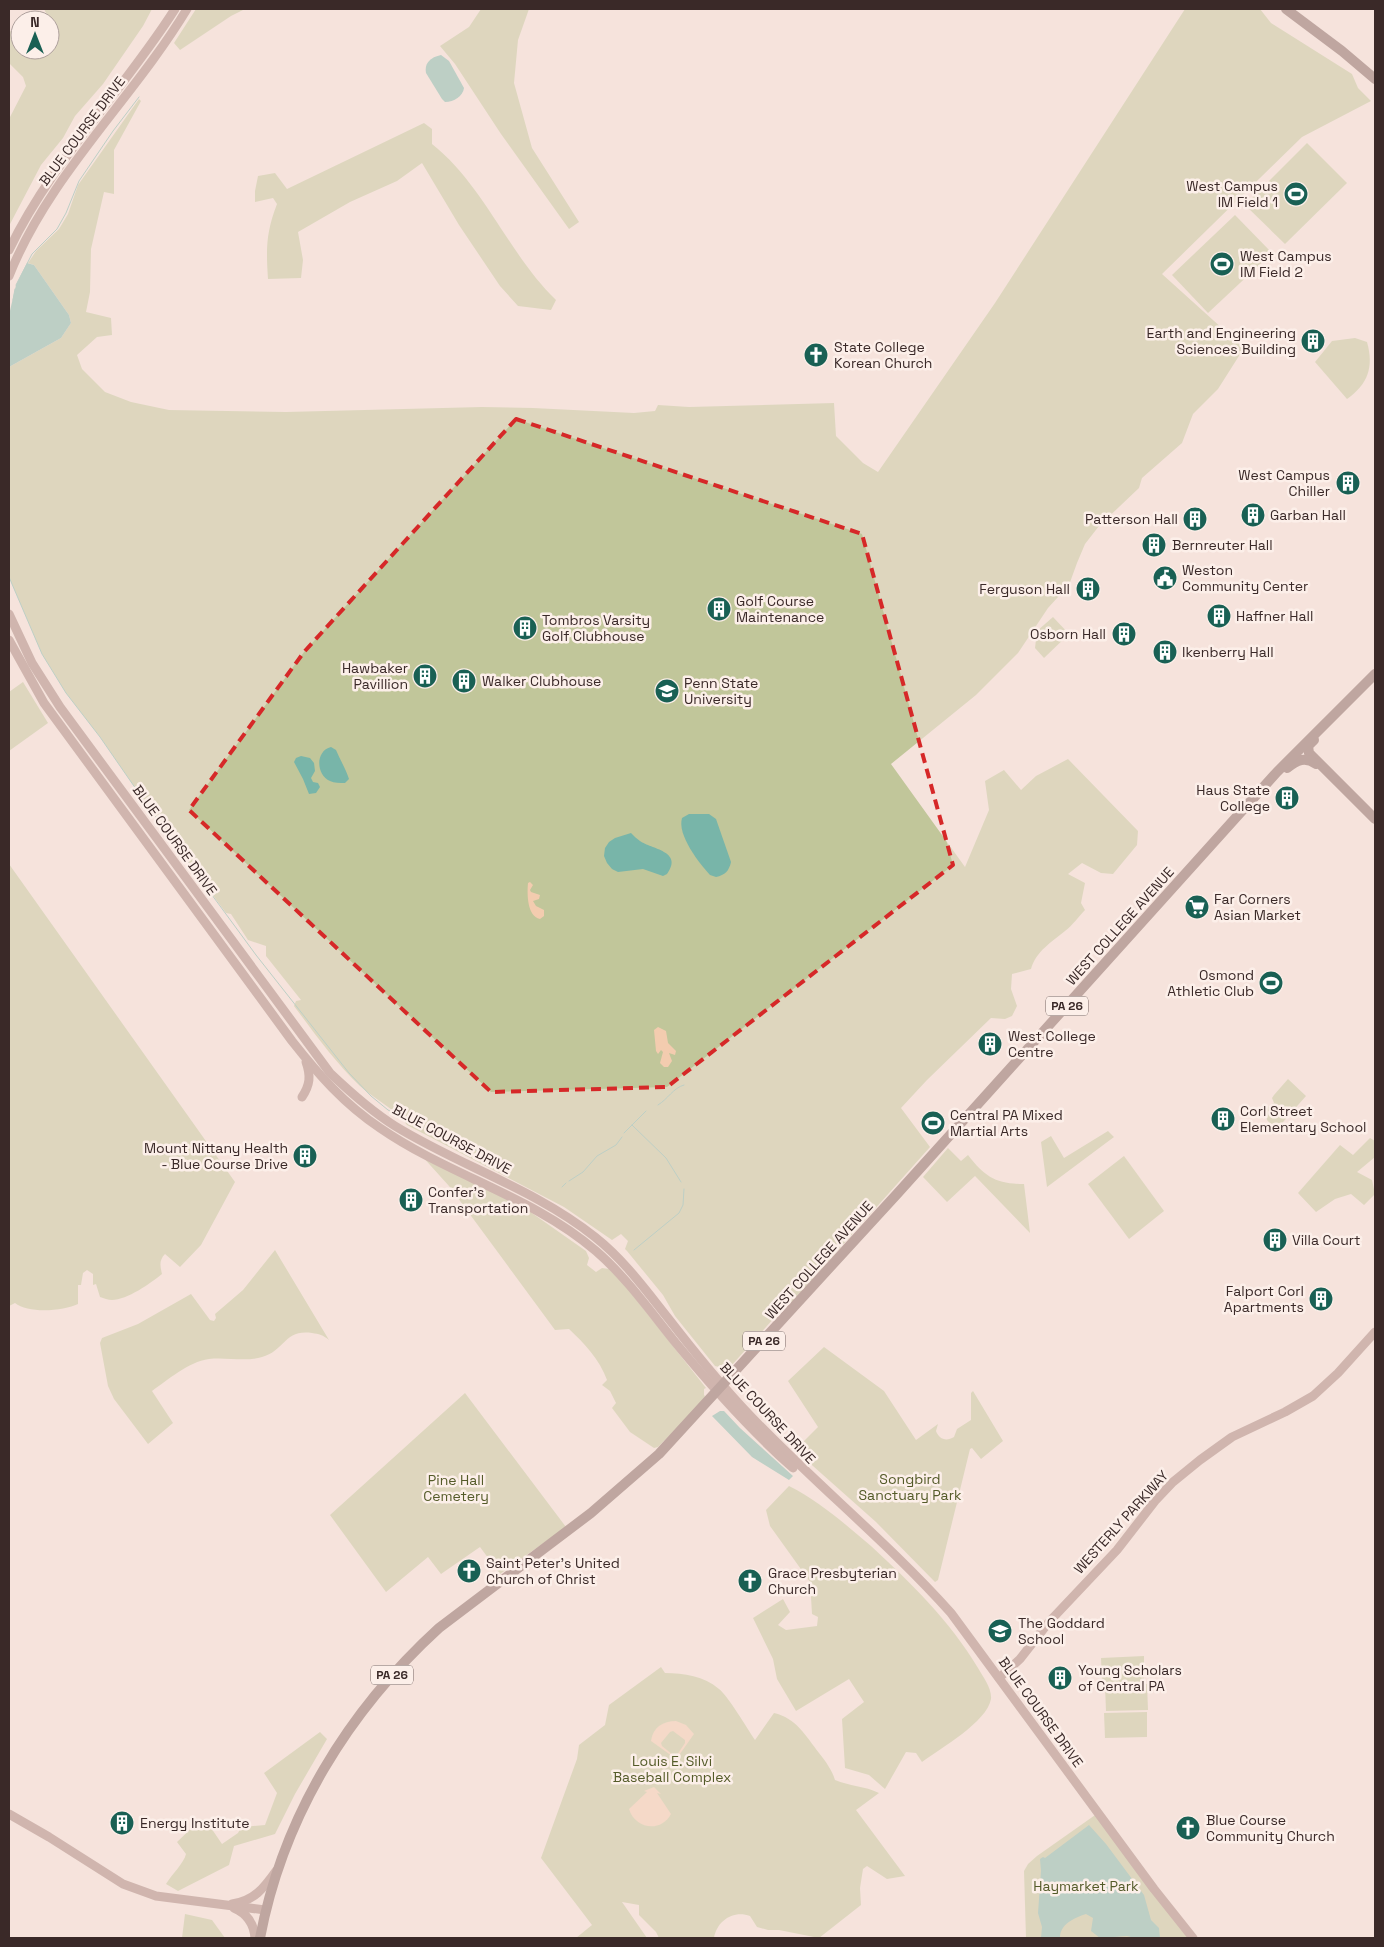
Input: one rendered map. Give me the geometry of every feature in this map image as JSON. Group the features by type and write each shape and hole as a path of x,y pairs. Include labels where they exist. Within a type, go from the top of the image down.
{"main road":[{"name":"BLUE COURSE DRIVE","path":"9,250 22,224 51,178 155,39 175,9"},
{"name":"BLUE COURSE DRIVE","path":"9,276 27,237 50,198 165,42 187,9"},
{"path":"1286,9 1342,51 1375,79"},
{"name":"BLUE COURSE DRIVE","path":"9,614 32,663 60,707 330,1073 365,1105 395,1126 558,1211 596,1238 617,1256 633,1274 720,1389"},
{"name":"BLUE COURSE DRIVE","path":"9,640 44,703 303,1055 329,1086 352,1107 381,1129 544,1215 567,1229 596,1251 632,1288 720,1389 951,1613 1154,1889 1193,1938"},
{"name":"WEST COLLEGE AVENUE","path":"260,1938 265,1910 276,1871 286,1844 315,1782 353,1722 395,1671 418,1646 452,1616 564,1535 617,1492 659,1454 1289,760 1375,674"},
{"path":"1332,718 1309,745 1308,751 1347,792"},
{"name":"PA 26","path":"1269,782 1296,762 1307,759 1315,763 1335,784 1347,792 1375,819"},
{"path":"302,1097 308,1086 310,1076 303,1055"},
{"name":"WESTERLY PARKWAY","path":"999,1678 1020,1659 1049,1622 1117,1550 1154,1501 1179,1476 1232,1437 1307,1400 1338,1373 1375,1332"},
{"path":"9,1814 50,1837 123,1884 156,1896 265,1910"},
{"path":"225,1905 242,1902 256,1895 276,1871"},
{"path":"225,1905 238,1909 248,1917 254,1928 255,1938"}],"highlighted area":[{"path":"516,419 862,534 953,865 667,1087 491,1092 189,810 304,652"}],"green space":[{"path":"152,9 143,26 103,84 75,116 63,138 41,165 9,226 9,119 26,86 23,77 9,63 9,32 10,60 60,60 60,10 44,10"},
{"path":"196,9 245,9 231,16 180,50 174,43"},
{"path":"481,9 529,9 518,40 514,83 532,148 579,222 569,229 501,134 455,64 440,46 469,27"},
{"name":"Penn State University","path":"1185,9 1260,9 1271,23 1352,74 1358,88 1371,101 1302,137 1162,274 1244,348 1218,389 1193,414 1182,443 1142,478 1139,488 1099,526 1085,544 1069,585 1048,608 1018,653 976,695 891,764 965,867 989,810 985,781 1004,770 1021,790 1036,776 1068,759 1138,831 1137,845 1113,874 1101,873 1082,863 1068,874 1085,883 1081,903 1085,910 1071,926 1041,952 1031,969 1012,974 1011,989 1017,1006 1012,1016 1005,1019 991,1018 901,1108 930,1147 791,1303 783,1308 731,1366 724,1370 715,1366 675,1316 663,1295 625,1249 628,1241 621,1234 612,1240 564,1207 407,1125 397,1114 366,1091 351,1077 294,1006 296,1001 301,1000 266,956 266,946 248,940 231,914 226,913 165,831 100,737 66,693 42,654 9,577 9,367 61,338 71,323 69,315 34,265 28,263 36,251 59,229 68,214 78,185 139,99 141,101 114,150 114,194 104,192 91,249 90,292 86,312 111,318 112,335 97,337 77,355 82,369 105,392 131,402 169,410 286,412 482,407 634,413 655,411 658,405 689,407 834,403 836,436 863,463 878,472 995,303"},
{"path":"424,123 432,129 432,144 467,179 524,262 556,300 551,310 518,306 500,286 459,225 422,163 397,181 350,202 298,232 303,260 301,278 268,279 268,241 277,204 273,198 255,202 258,176 275,173 287,189"},
{"name":"West Campus IM Field 1","path":"1307,143 1347,183 1285,244 1245,205"},
{"name":"West Campus IM Field 2","path":"1235,215 1272,253 1208,313 1172,275"},
{"path":"1355,338 1367,342 1370,359 1369,367 1368,374 1360,387 1347,399 1315,362 1332,341"},
{"path":"1053,617 1069,634 1044,658 1035,648 1037,631"},
{"path":"23,682 48,723 9,751 9,692"},
{"path":"9,864 235,1182 201,1245 180,1267 165,1254 160,1263 162,1274 138,1290 118,1299 110,1300 100,1297 96,1284 93,1285 93,1274 87,1270 83,1273 81,1285 78,1285 78,1304 55,1310 28,1309 15,1303 9,1306"},
{"path":"1288,1079 1306,1096 1276,1130 1267,1120 1267,1110 1274,1103 1272,1098 1274,1095"},
{"path":"1108,1131 1114,1137 1047,1187 1041,1142 1051,1136 1064,1158"},
{"path":"1370,1138 1375,1141 1375,1157 1357,1172 1372,1180 1375,1194 1364,1205 1351,1194 1335,1199 1316,1212 1298,1193 1340,1145 1353,1155"},
{"path":"948,1148 961,1161 968,1155 980,1169 998,1181 1024,1184 1030,1233 975,1176 947,1202 923,1177"},
{"path":"421,1155 529,1211 586,1251 589,1258 587,1265 596,1272 602,1268 609,1269 624,1284 706,1388 704,1389 705,1396 702,1402 658,1447 654,1448 630,1432 612,1408 616,1403 610,1391 602,1385 607,1380 591,1352 569,1329 555,1330 449,1186"},
{"path":"1124,1156 1164,1211 1129,1239 1088,1184"},
{"path":"275,1250 329,1340 319,1334 296,1334 276,1350 262,1357 249,1359 209,1359 186,1368 152,1391 173,1423 148,1444 114,1399 108,1386 100,1343 102,1338 138,1324 191,1294 210,1320 214,1321 216,1318 215,1314 243,1290"},
{"name":"Songbird Sanctuary Park","path":"824,1347 884,1391 916,1440 938,1424 936,1431 941,1438 948,1439 954,1437 957,1429 971,1420 971,1393 973,1391 1003,1441 981,1459 972,1448 970,1449 938,1580 935,1582 876,1522 795,1450 818,1427 788,1381"},
{"name":"Pine Hall Cemetery","path":"465,1393 566,1527 500,1574 480,1547 441,1574 428,1557 386,1592 330,1515"},
{"path":"789,1486 842,1521 915,1588 955,1634 978,1668 990,1691 991,1699 988,1708 981,1717 962,1734 922,1762 916,1753 906,1752 885,1789 869,1775 845,1768 842,1719 864,1702 849,1679 796,1711 777,1679 773,1659 753,1618 783,1599 790,1612 778,1625 786,1630 817,1626 818,1617 812,1614 811,1597 813,1586 770,1526 766,1510"},
{"path":"1144,1656 1144,1682 1102,1683 1101,1658"},
{"name":"Louis E. Silvi Baseball Complex","path":"661,1667 665,1673 694,1676 707,1681 719,1689 755,1740 774,1713 782,1715 800,1728 810,1740 835,1780 879,1793 856,1810 905,1876 887,1879 867,1866 863,1869 860,1888 861,1905 819,1938 757,1927 750,1916 738,1915 727,1918 722,1922 714,1938 659,1938 656,1932 639,1915 639,1905 622,1902 647,1938 576,1938 592,1925 541,1858 577,1759 579,1745 605,1725 609,1705"},
{"path":"1147,1684 1148,1710 1106,1711 1105,1686"},
{"path":"1147,1712 1147,1737 1105,1738 1104,1713"},
{"path":"320,1732 327,1739 295,1794 275,1834 234,1846 229,1865 178,1891 166,1884 186,1854 177,1842 201,1819 205,1819 222,1844 238,1833 241,1827 265,1825 277,1793 264,1773"},
{"name":"Haymarket Park","path":"1098,1813 1193,1938 1026,1938 1024,1871 1028,1864"},
{"path":"185,1914 212,1920 225,1938 182,1938"}],"sand":[{"path":"530,882 533,885 530,890 531,892 540,895 539,899 533,901 536,906 544,910 544,916 540,919 530,909 528,883"},
{"path":"658,1027 666,1031 668,1043 676,1051 675,1055 669,1053 672,1061 668,1067 664,1067 660,1063 663,1052 661,1050 658,1054 656,1051 654,1030"},
{"path":"671,1721 686,1725 694,1734 675,1761 672,1756 651,1741 654,1732 659,1726","holes":["673,1731 685,1740 677,1755 673,1755 661,1743"]},
{"path":"654,1787 661,1794 657,1793 671,1814 661,1824 648,1826 637,1821 629,1809 647,1792 644,1791"}],"water":[{"path":"441,55 449,61 464,88 460,96 448,102 442,99 426,73 427,63"},
{"path":"27,263 34,265 69,315 71,323 61,338 9,367 9,315 16,285"},
{"path":"331,747 336,750 348,775 349,779 345,783 330,781 325,778 320,769 319,763 322,753"},
{"path":"301,756 310,758 314,763 315,771 311,778 320,787 316,793 309,794 294,762 296,758"},
{"path":"689,814 709,814 716,819 731,862 728,870 722,875 716,877 710,875 690,848 681,825 682,818"},
{"path":"631,833 640,841 669,856 672,860 667,874 663,876 643,869 618,872 612,869 604,856 605,848 615,838"},
{"path":"720,1411 724,1411 793,1476 789,1480 752,1457 712,1416"},
{"name":"Haymarket Park","path":"1089,1825 1106,1844 1144,1895 1151,1920 1159,1928 1160,1938 1135,1938 1127,1936 1100,1938 1091,1931 1093,1918 1086,1914 1065,1925 1060,1938 1041,1938 1042,1927 1038,1913 1040,1859 1045,1858"}],"waterway":[{"path":"16,285 32,254 57,229 66,213 79,181 139,97"},
{"path":"13,300 15,289"},
{"path":"9,577 42,654 66,693 100,737 165,831 256,955 349,1073 371,1096 388,1110 434,1133 501,1160"},
{"path":"658,1105 684,1085"},
{"path":"624,1133 646,1111"},
{"path":"632,1125 666,1158 681,1182"},
{"path":"569,1181 583,1172 597,1156 616,1145 622,1137"},
{"path":"562,1187 566,1183"},
{"path":"634,1250 679,1213 683,1205 684,1189"}],"place":[{"name":"West Campus IM Field 1","path":"1296,194"},
{"name":"West Campus IM Field 2","path":"1222,264"},
{"name":"Earth and Engineering Sciences Building","path":"1313,341"},
{"name":"State College Korean Church","path":"816,355"},
{"name":"West Campus Chiller","path":"1348,483"},
{"name":"Garban Hall","path":"1253,515"},
{"name":"Patterson Hall","path":"1195,519"},
{"name":"Bernreuter Hall","path":"1154,545"},
{"name":"Weston Community Center","path":"1165,578"},
{"name":"Ferguson Hall","path":"1088,589"},
{"name":"Golf Course Maintenance","path":"719,609"},
{"name":"Haffner Hall","path":"1219,616"},
{"name":"Tombros Varsity Golf Clubhouse","path":"525,628"},
{"name":"Osborn Hall","path":"1124,634"},
{"name":"Ikenberry Hall","path":"1165,652"},
{"name":"Hawbaker Pavillion","path":"425,676"},
{"name":"Walker Clubhouse","path":"464,681"},
{"name":"Penn State University","path":"667,691"},
{"name":"Haus State College","path":"1287,798"},
{"name":"Far Corners Asian Market","path":"1197,907"},
{"name":"Osmond Athletic Club","path":"1271,983"},
{"name":"West College Centre","path":"990,1044"},
{"name":"Corl Street Elementary School","path":"1223,1119"},
{"name":"Central PA Mixed Martial Arts","path":"933,1123"},
{"name":"Mount Nittany Health - Blue Course Drive","path":"305,1156"},
{"name":"Confer's Transportation","path":"411,1200"},
{"name":"Villa Court","path":"1275,1240"},
{"name":"Falport Corl Apartments","path":"1321,1299"},
{"name":"Saint Peter's United Church of Christ","path":"469,1571"},
{"name":"Grace Presbyterian Church","path":"750,1581"},
{"name":"The Goddard School","path":"1000,1631"},
{"name":"Young Scholars of Central PA","path":"1060,1678"},
{"name":"Energy Institute","path":"122,1823"},
{"name":"Blue Course Community Church","path":"1188,1828"}]}
